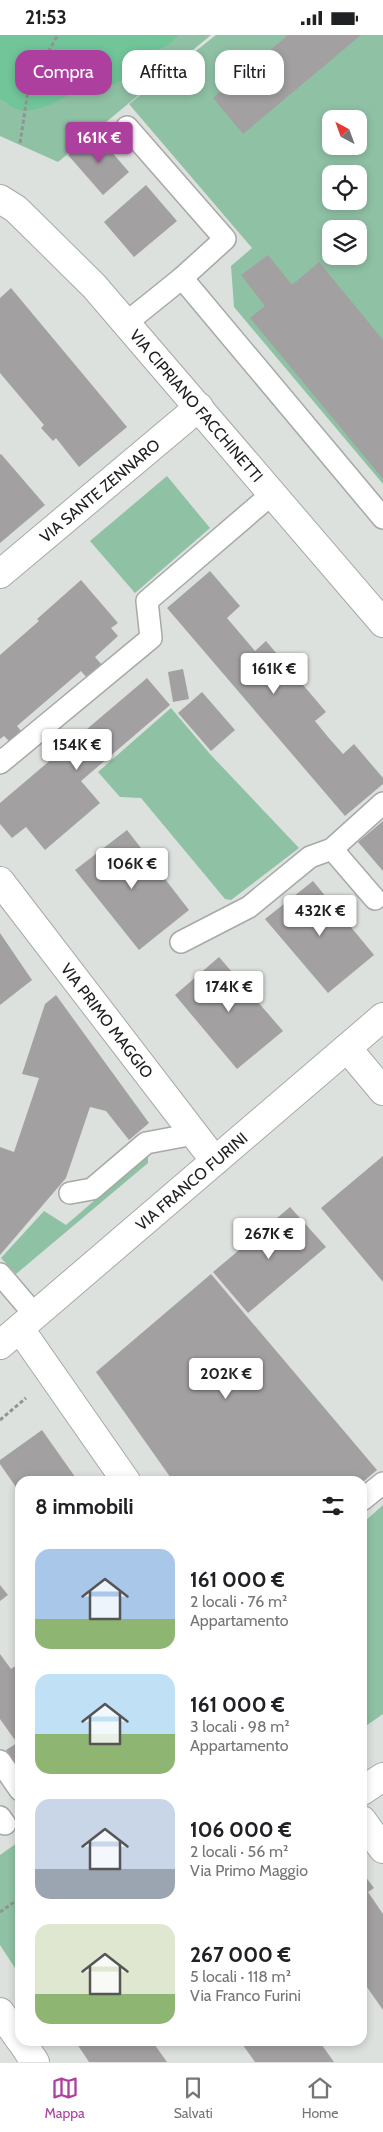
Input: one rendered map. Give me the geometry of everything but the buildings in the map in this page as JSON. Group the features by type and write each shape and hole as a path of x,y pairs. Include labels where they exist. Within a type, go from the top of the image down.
{"street":[{"name":"VIA CIPRIANO FACCHINETTI","path":"0,199 16,209 87,279 383,623"},
{"name":"VIA SANTE ZENNARO","path":"0,574 198,407"},
{"name":"VIA PRIMO MAGGIO","path":"0,881 215,1161"},
{"name":"VIA FRANCO FURINI","path":"18,1329 383,1017"},
{"path":"347,1048 383,1091"},
{"path":"18,1329 122,1476"},
{"path":"367,1788 383,1777"},
{"path":"367,1826 383,1849"},
{"path":"24,2046 35,2062"}],"lane":[{"path":"126,323 182,278 225,239 127,127"},
{"path":"182,278 383,518"},
{"path":"0,763 150,638 147,601 273,493"},
{"path":"181,941 249,907 310,857 332,849 383,803"},
{"path":"332,849 375,899"},
{"path":"70,1193 92,1189 146,1143 194,1134"},
{"path":"0,1274 18,1329"},
{"path":"367,1496 383,1483"},
{"path":"0,1761 15,1783"}],"path":[{"path":"20,143 29,84 58,35"},
{"path":"0,1912 15,1902"}],"green space":[{"path":"0,35 211,35 193,50 122,50 122,95 139,95 58,162 0,136"},
{"path":"0,35 178,35 166,46 157,50 122,50 122,80 112,84 112,50 15,50 15,95 68,95 46,106 25,111 16,109 0,99"},
{"path":"216,35 383,35 383,484 234,307 231,266 252,248 129,104 140,95 205,95 205,50 197,50"},
{"path":"167,476 210,528 135,593 90,541"},
{"path":"171,708 210,754 299,848 231,900 225,899 141,798 120,797 98,772"},
{"path":"148,1154 148,1163 16,1274 1,1258 44,1211 66,1225"},
{"path":"383,1505 383,1714 367,1725 367,1519"},
{"path":"15,1844 15,1968 0,1945 0,1855"}]}
